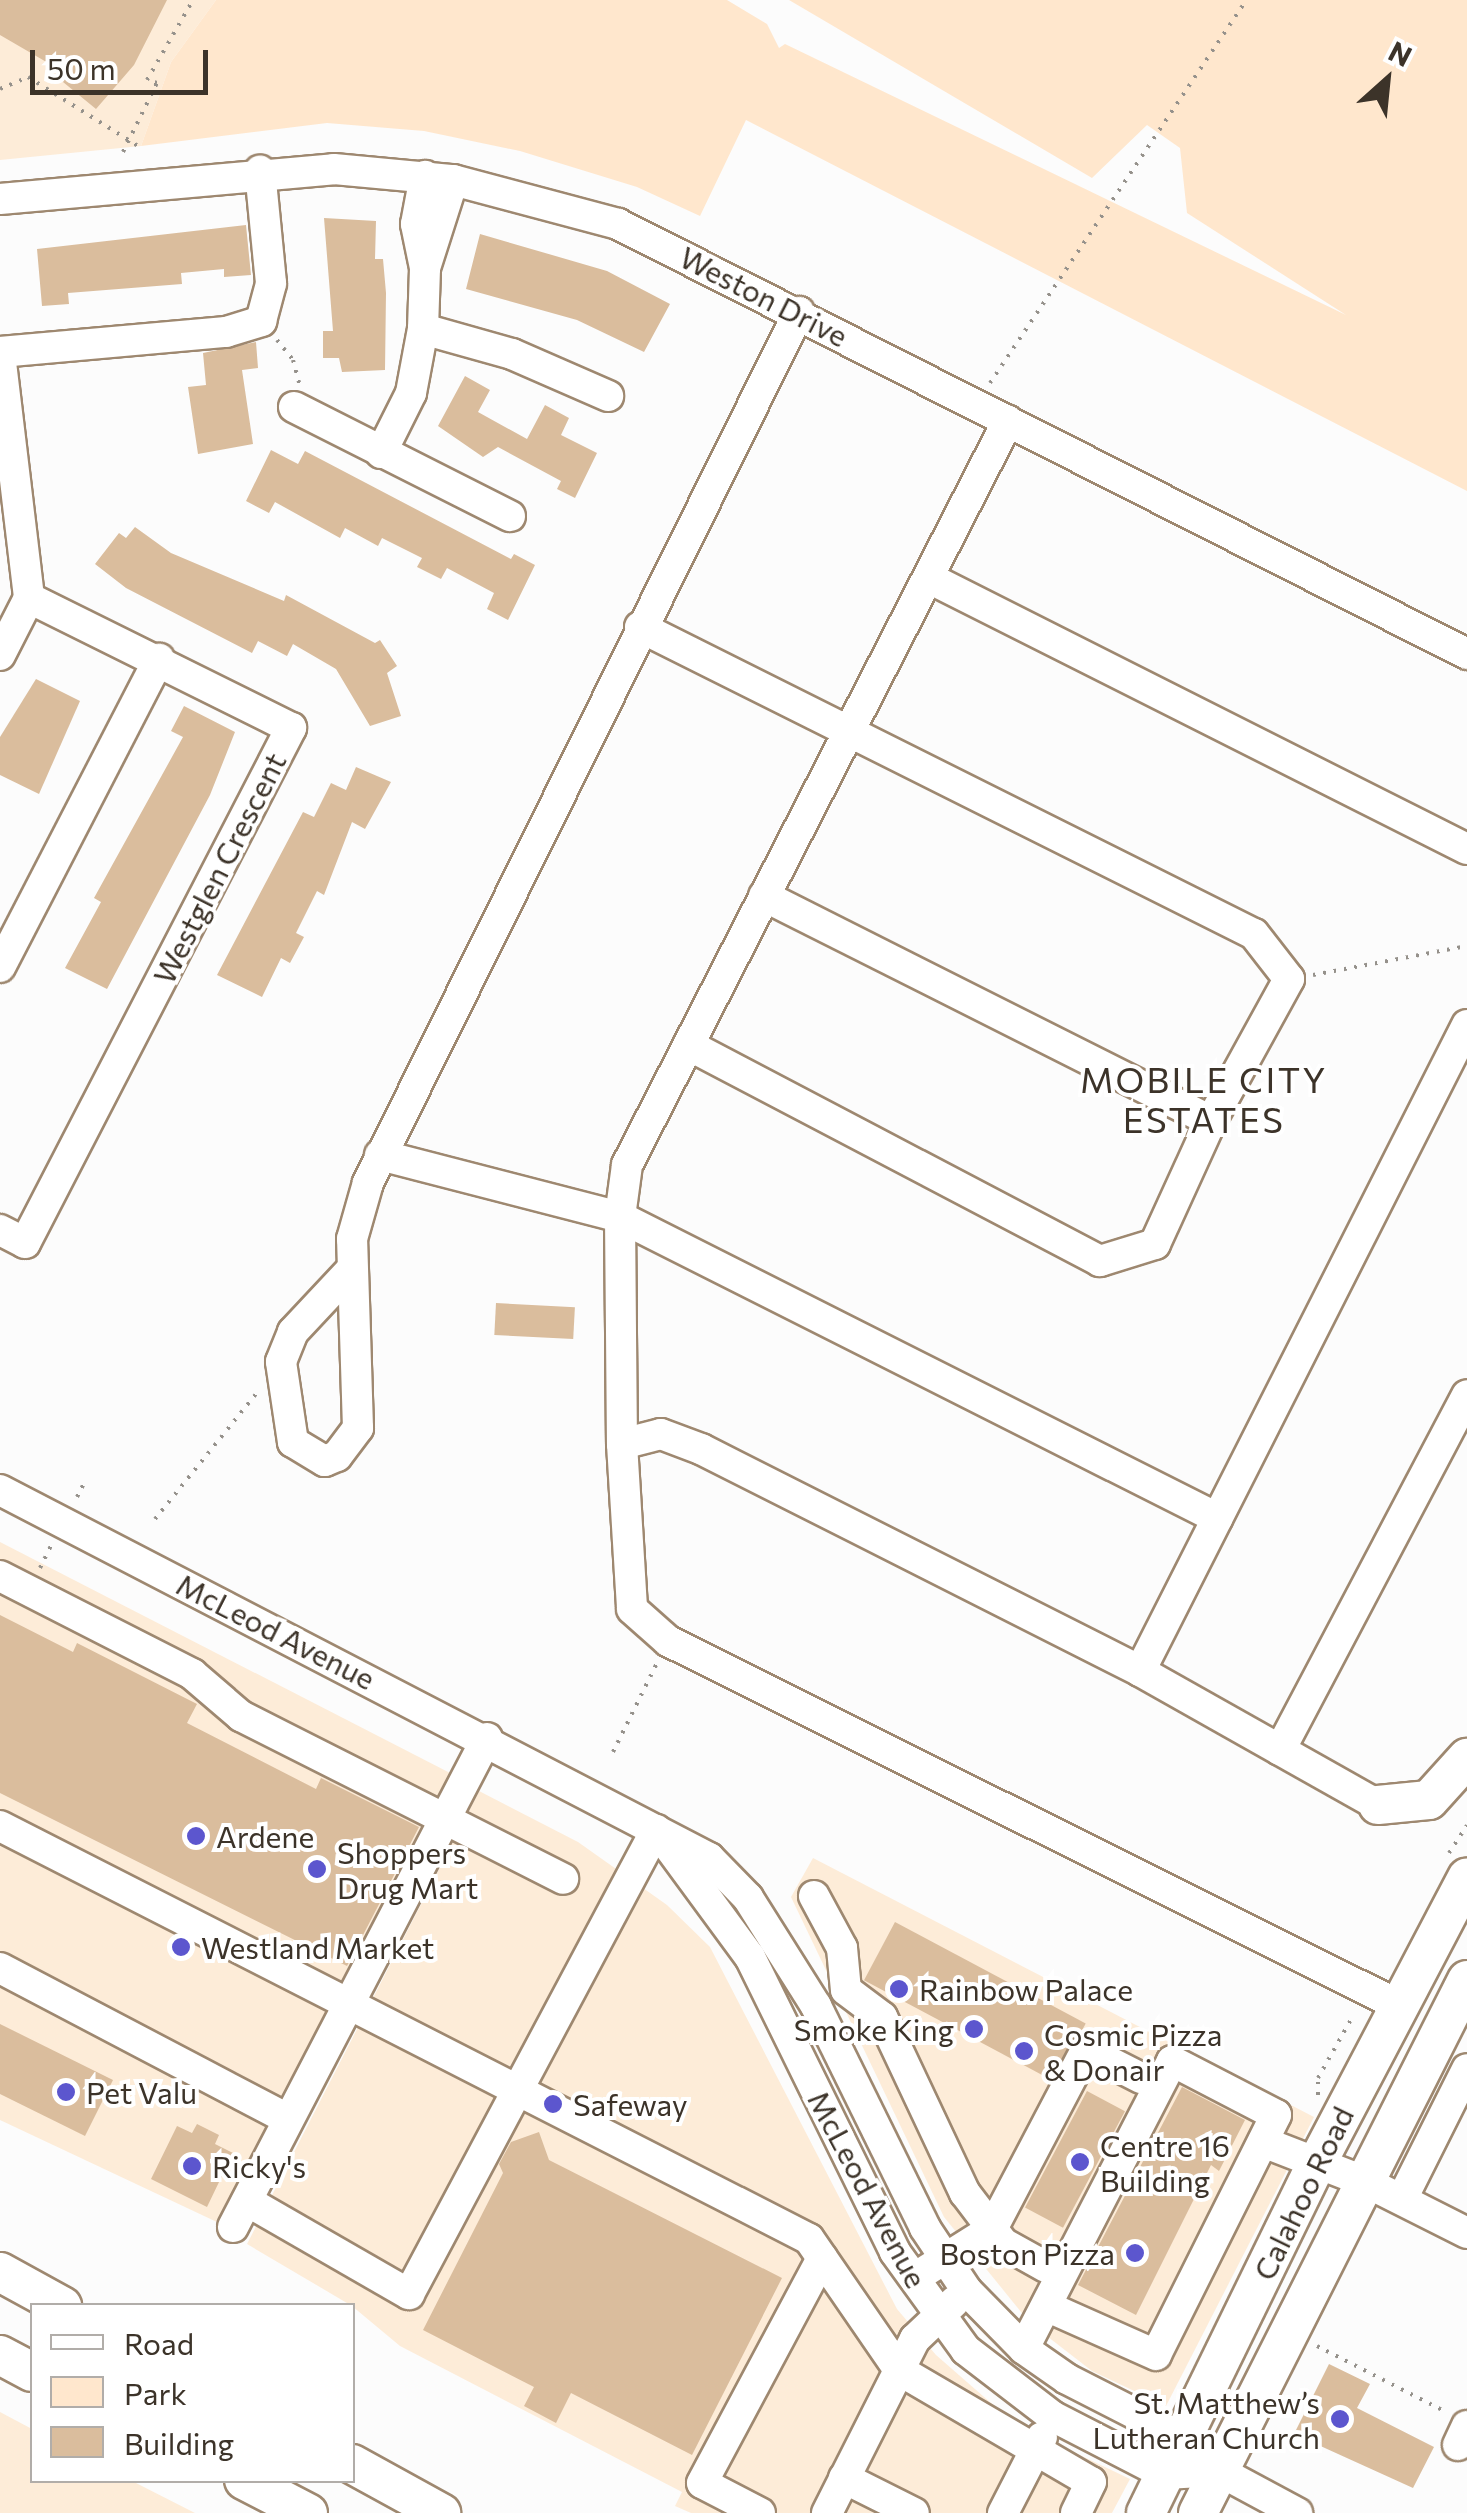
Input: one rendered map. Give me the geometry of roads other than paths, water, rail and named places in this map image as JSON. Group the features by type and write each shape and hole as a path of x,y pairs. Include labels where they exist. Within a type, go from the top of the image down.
{"main road":[{"path":"1378,1805 1429,1800 1467,1758"},
{"name":"Calahoo Road","path":"1146,2513 1315,2167 1467,1877"},
{"name":"Calahoo Road","path":"1198,2513 1467,1980"},
{"path":"0,2272 57,2303"},
{"path":"0,2355 30,2371"},
{"path":"355,2466 440,2513"},
{"path":"250,2483 308,2513"}],"street":[{"name":"Weston Drive","path":"0,198 260,171 439,178 618,224 799,312 1467,654"},
{"path":"0,655 30,598 0,353 226,332 261,321 271,284 260,171"},
{"path":"381,453 411,394 424,329 425,268 416,224 439,178"},
{"path":"351,1270 293,1332 282,1362 294,1442 312,1459 338,1456 358,1428 351,1270 358,1212 380,1155 799,312"},
{"path":"424,329 512,354 608,396"},
{"path":"294,407 510,516"},
{"path":"1008,421 627,1165 620,1217 622,1444 632,1608 668,1641 1398,2005"},
{"path":"929,578 1467,849"},
{"name":"Westglen Crescent","path":"0,1230 25,1243 292,728 30,598"},
{"path":"640,627 846,734 1254,934 1288,979 1211,1120 1155,1244 1100,1261 688,1044"},
{"path":"0,967 159,659"},
{"path":"764,896 1211,1120"},
{"path":"1140,1671 1467,1025"},
{"path":"380,1155 620,1217 1217,1518"},
{"path":"1280,1750 1467,1395"},
{"path":"622,1444 661,1434 701,1449 1140,1671 1378,1805"},
{"name":"McLeod Avenue","path":"0,1490 488,1738 709,1858 748,1898 816,2006 944,2260 968,2291 1024,2348 1068,2380 1183,2438 1219,2471 1296,2513"},
{"path":"0,1576 192,1674 240,1716 563,1879"},
{"path":"488,1738 240,2214 409,2294 656,1830"},
{"path":"0,1826 809,2239 899,2370 1091,2482 1076,2513"},
{"name":"McLeod Avenue","path":"656,1830 731,1928 784,2023 912,2278 938,2315 966,2350 1052,2416 1165,2474"},
{"path":"814,1896 842,1948 846,1990 882,2018 965,2192 1002,2243 1046,2267"},
{"path":"0,1968 288,2119"},
{"path":"784,2023 846,1990"},
{"path":"912,2278 992,2229 1086,2050 1141,2078"},
{"path":"1024,2348 1172,2061 1276,2114 1156,2355 1046,2306"},
{"path":"1402,2200 1467,2069"},
{"path":"1263,2142 1315,2167 1366,2182 1467,2233"},
{"path":"760,2513 702,2483 822,2258"},
{"path":"827,2513 915,2339 968,2291"},
{"path":"1002,2513 1052,2416"},
{"path":"1165,2474 1219,2471"},
{"path":"844,2478 914,2513"}],"place":[{"name":"Ardene","path":"196,1836"},
{"name":"Shoppers Drug Mart","path":"317,1869"},
{"name":"Westland Market","path":"181,1947"},
{"name":"Rainbow Palace","path":"899,1989"},
{"name":"Smoke King","path":"974,2029"},
{"name":"Cosmic Pizza & Donair","path":"1024,2051"},
{"name":"Pet Valu","path":"66,2092"},
{"name":"Safeway","path":"553,2104"},
{"name":"Centre 16 Building","path":"1080,2162"},
{"name":"Ricky's","path":"192,2166"},
{"name":"Boston Pizza","path":"1135,2253"},
{"name":"St. Matthew’s Lutheran Church","path":"1340,2419"}],"district":[{"name":"MOBILE CITY ESTATES","path":"1204,1099"}]}
